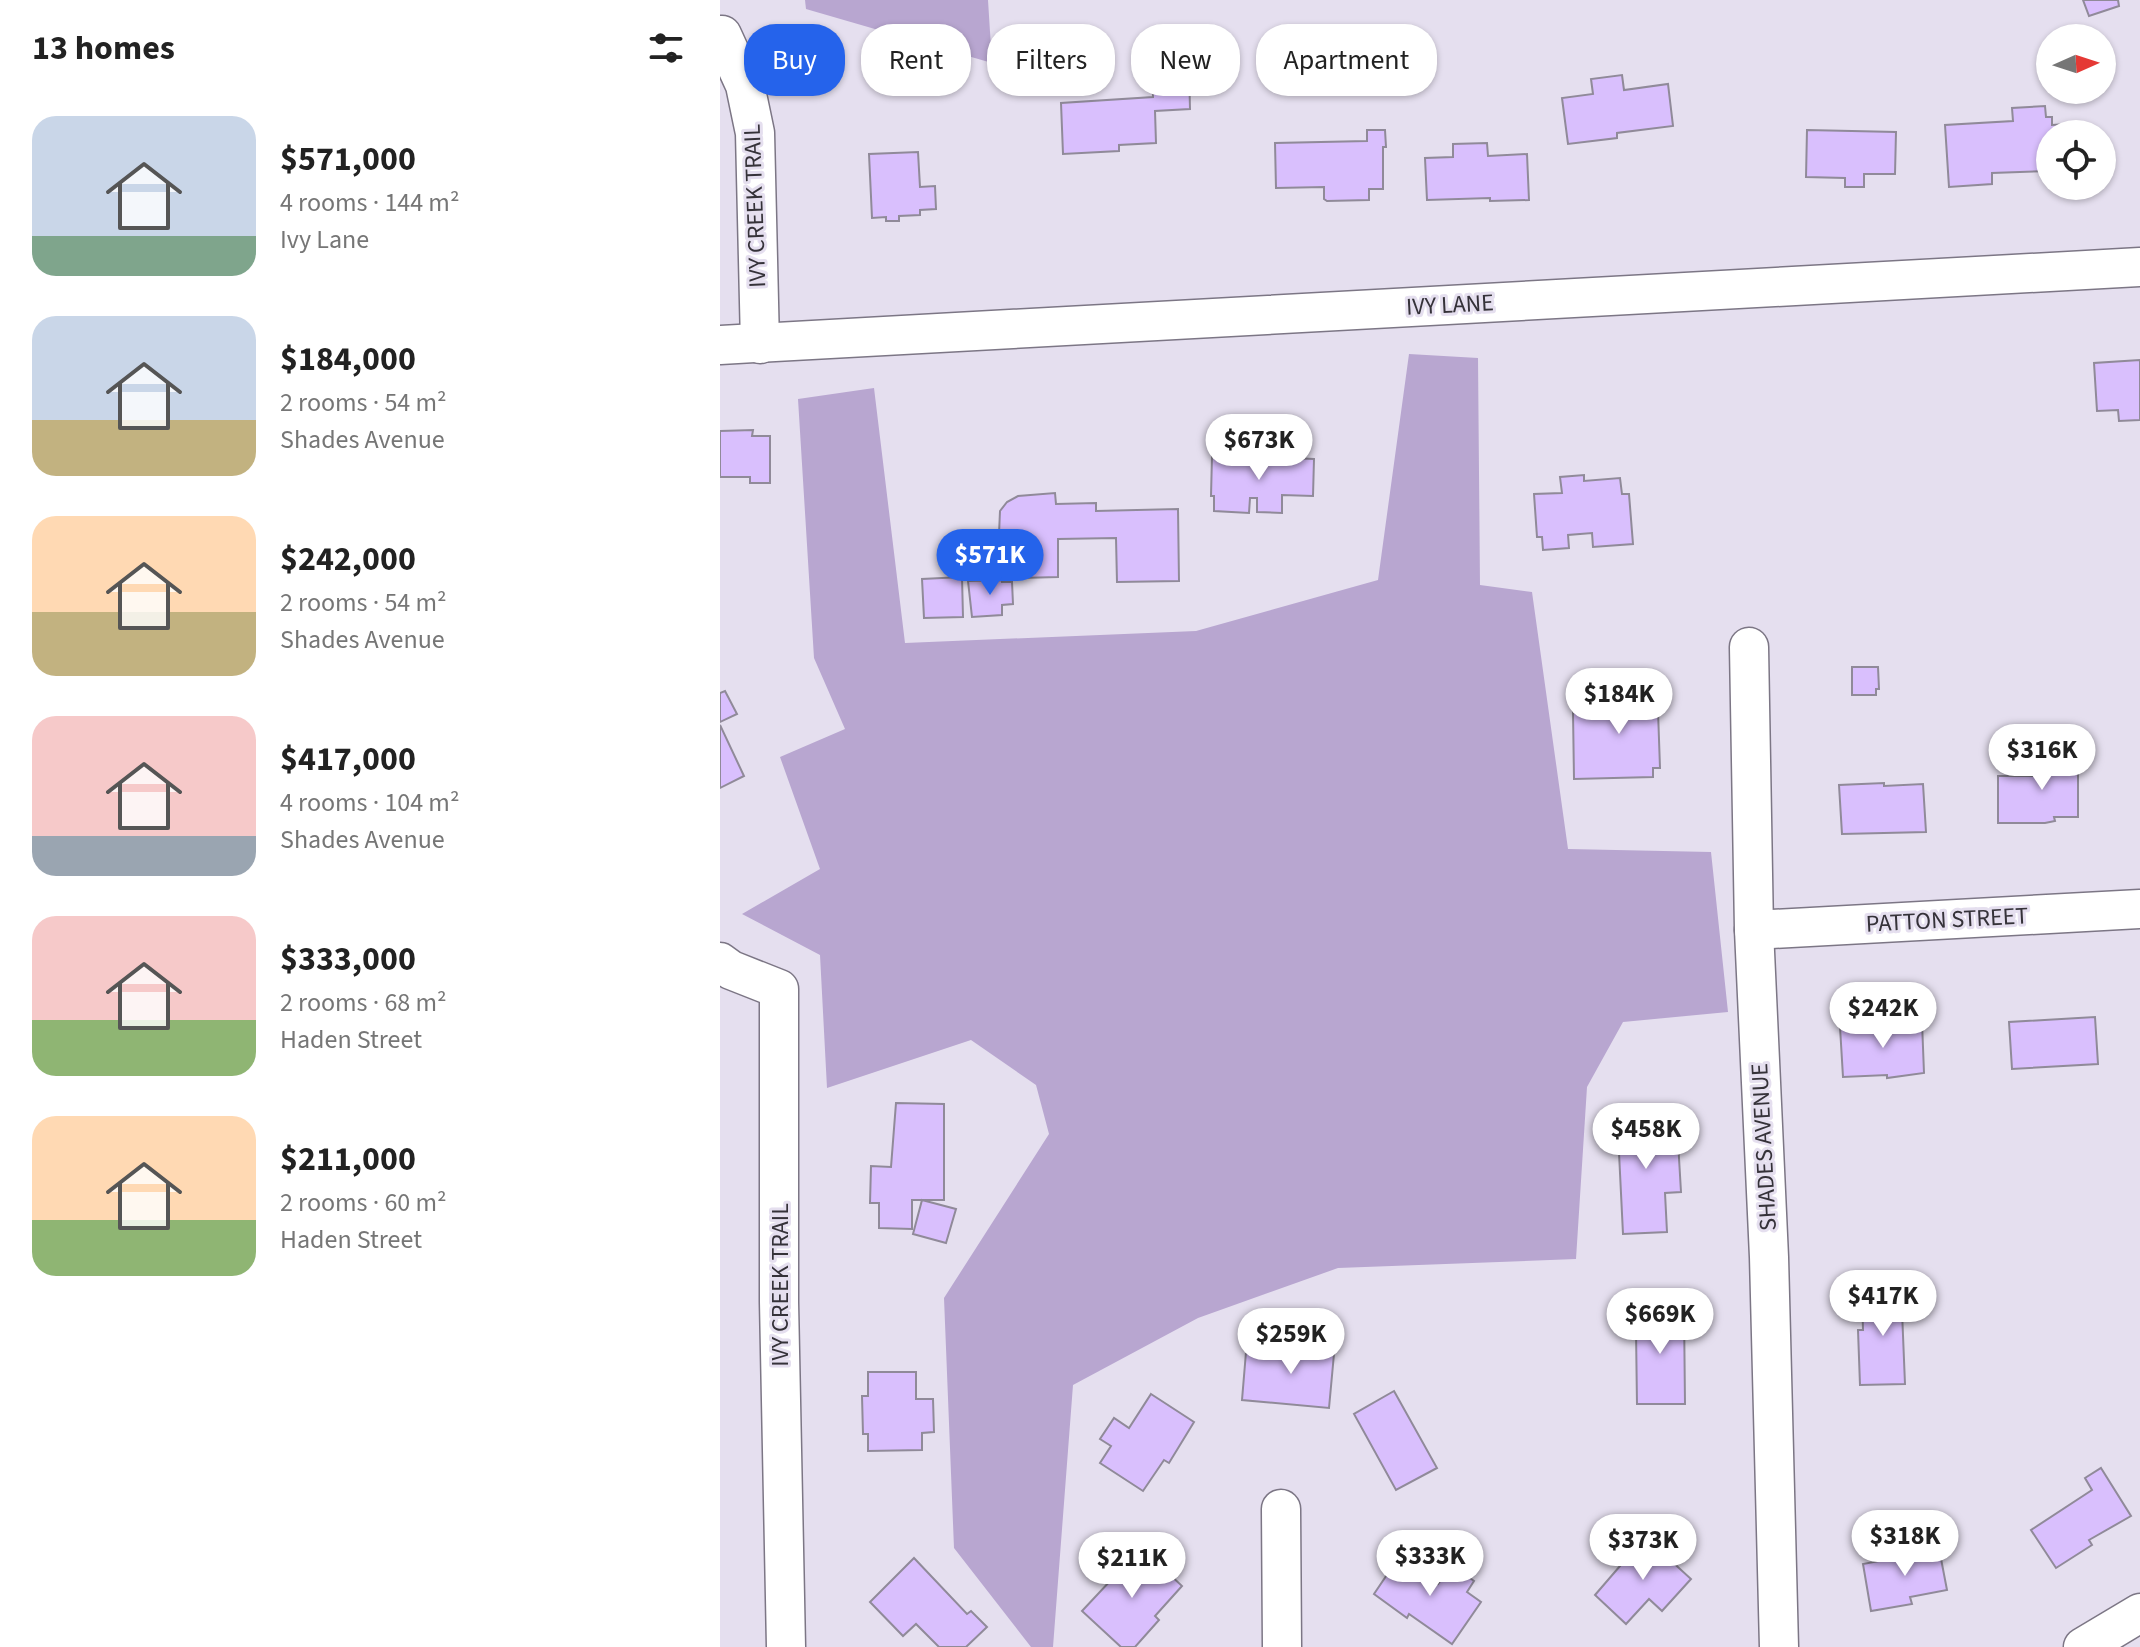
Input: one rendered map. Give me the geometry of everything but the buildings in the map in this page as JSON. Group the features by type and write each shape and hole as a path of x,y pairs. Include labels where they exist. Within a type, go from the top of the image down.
{"street":[{"name":"IVY CREEK TRAIL","path":"722,35 745,85 755,133 760,344"},
{"name":"IVY LANE","path":"760,344 2140,267"},
{"path":"720,345 760,344"},
{"name":"SHADES AVENUE","path":"1749,647 1754,930 1769,1257 1779,1647"},
{"name":"PATTON STREET","path":"1754,930 2140,909"},
{"name":"IVY CREEK TRAIL","path":"720,962 731,970 779,989 779,1302 786,1647"},
{"path":"1281,1509 1282,1647"},
{"path":"2083,1647 2140,1613"}],"shaded area":[{"path":"805,0 988,0 987,62 971,57 971,24 861,25 806,9"},
{"path":"1409,354 1478,358 1480,585 1532,592 1568,849 1711,852 1728,1012 1623,1022 1587,1087 1576,1259 1338,1268 1198,1318 1073,1385 1053,1647 1031,1647 954,1548 944,1298 1049,1134 1036,1085 971,1040 827,1088 820,955 742,914 820,869 780,757 845,729 814,658 798,399 874,388 905,643 1196,631 1378,580"}]}
